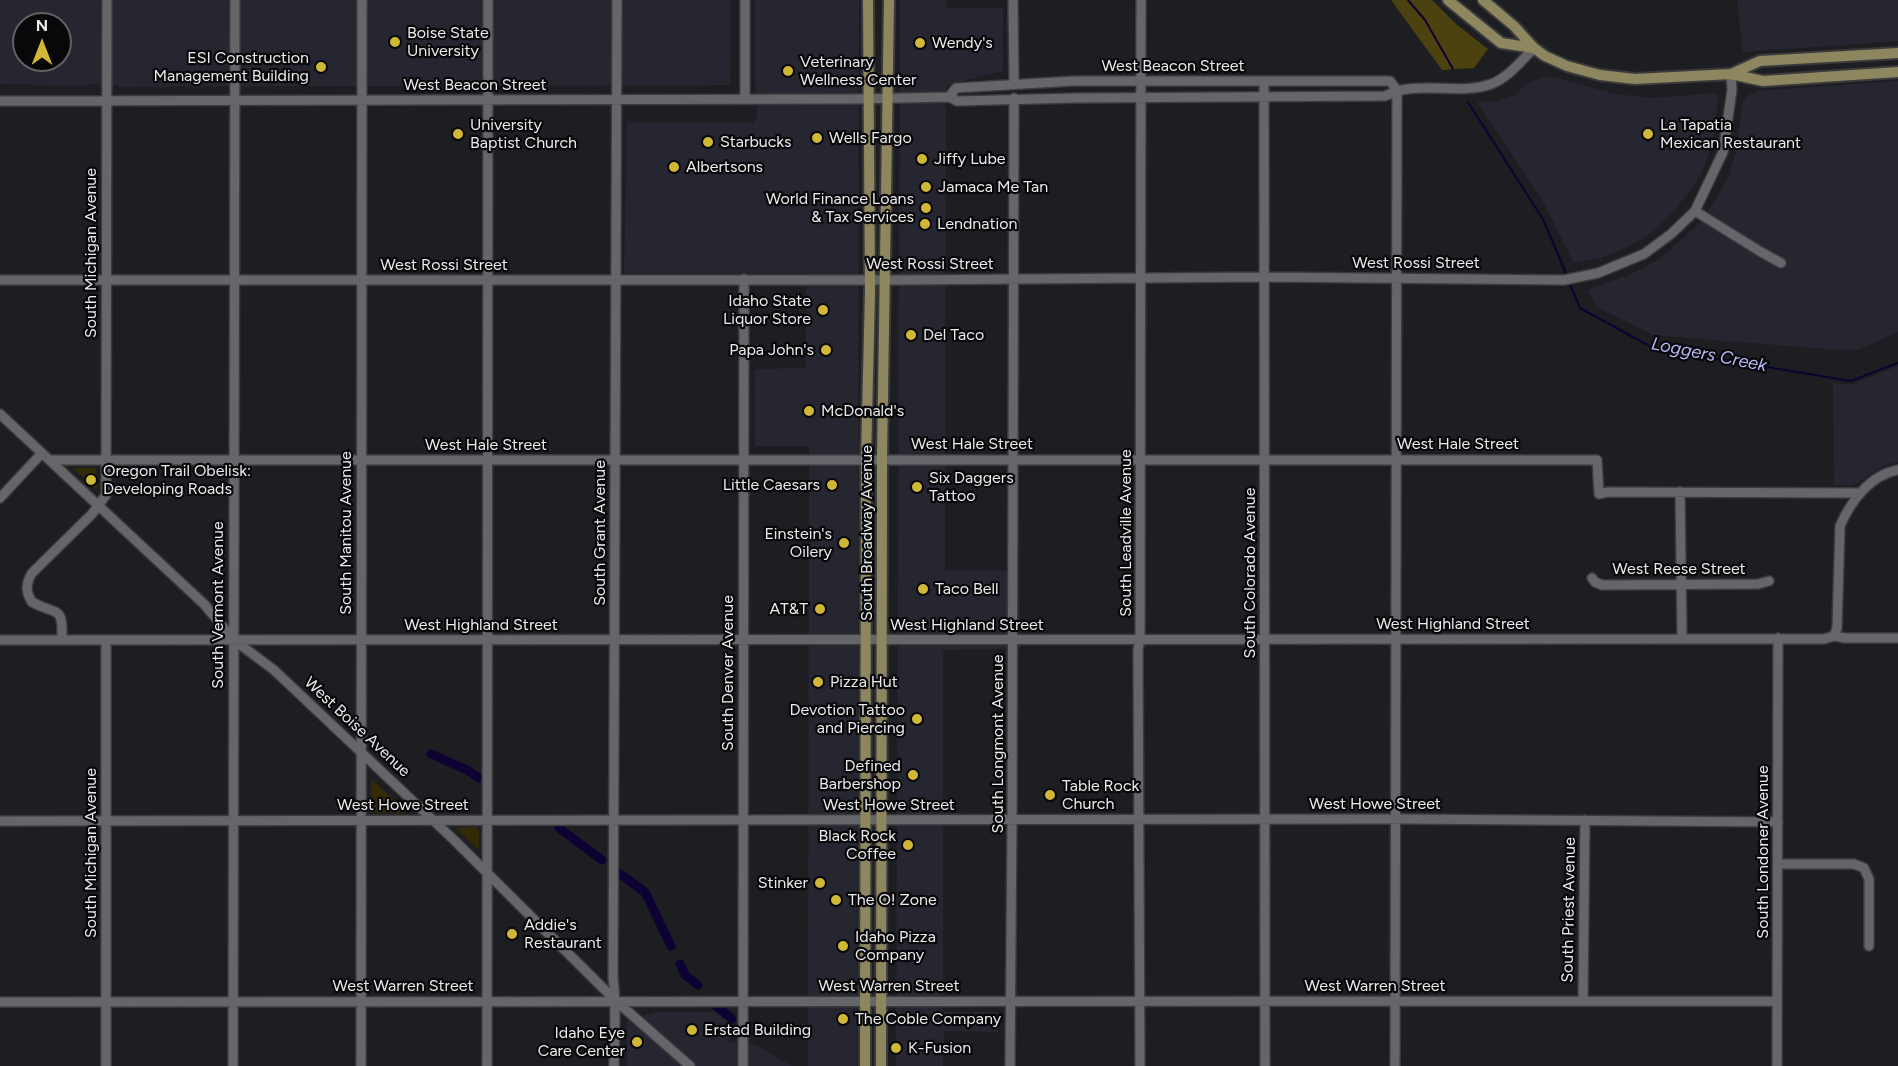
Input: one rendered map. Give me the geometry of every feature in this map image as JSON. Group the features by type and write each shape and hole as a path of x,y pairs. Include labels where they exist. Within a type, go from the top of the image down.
{"main road":[{"name":"South Broadway Avenue","path":"865,1066 866,459 870,280 868,0"},
{"name":"South Broadway Avenue","path":"881,1066 882,459 889,0"},
{"path":"1448,0 1501,43 1534,48"},
{"path":"1483,0 1545,56 1567,66 1600,75 1635,79 1731,74 1763,81 1898,72"},
{"path":"1731,74 1760,62 1898,53"}],"street":[{"name":"South Michigan Avenue","path":"100,505 106,495 107,0"},
{"name":"South Vermont Avenue","path":"233,1066 235,0"},
{"name":"South Manitou Avenue","path":"361,1066 362,0"},
{"path":"487,1066 488,0"},
{"name":"South Grant Avenue","path":"614,1066 616,1001 613,978 616,0"},
{"path":"745,0 745,99"},
{"path":"1013,0 1014,83"},
{"name":"South Leadville Avenue","path":"1140,1066 1138,650 1140,639 1141,459 1141,0"},
{"name":"West Beacon Street","path":"0,100 949,97 957,100 1385,96 1397,90 1463,88 1492,83 1513,69 1534,48"},
{"name":"West Rossi Street","path":"0,280 885,280 1264,277 1564,280 1625,264 1644,254 1671,234 1695,211 1723,153 1730,104 1731,74"},
{"name":"West Beacon Street","path":"949,97 956,88 1014,83 1140,81 1390,81 1397,90"},
{"name":"South Colorado Avenue","path":"1264,81 1265,1066"},
{"path":"1395,1066 1397,90"},
{"name":"South Longmont Avenue","path":"1010,1066 1014,98"},
{"path":"1695,211 1781,263"},
{"name":"South Denver Avenue","path":"743,1066 744,279"},
{"name":"West Boise Avenue","path":"0,414 204,604 234,640 274,670 434,820 616,1001 690,1066"},
{"path":"0,498 46,457"},
{"name":"West Hale Street","path":"46,457 106,460 1598,460 1599,494 1608,492 1860,493"},
{"path":"1834,636 1837,628 1840,526 1846,512 1872,481 1891,471 1898,470"},
{"path":"1680,492 1682,639"},
{"path":"62,639 61,617 57,612 32,602 28,596 28,581 32,573 100,505"},
{"name":"West Reese Street","path":"1592,578 1602,585 1758,584 1769,581"},
{"name":"West Highland Street","path":"0,639 1824,639 1834,636 1845,639 1898,638"},
{"name":"South Londoner Avenue","path":"1777,1066 1778,639"},
{"name":"South Michigan Avenue","path":"106,640 106,1066"},
{"name":"West Howe Street","path":"0,821 1395,819 1778,822"},
{"name":"South Priest Avenue","path":"1583,1001 1585,820"},
{"path":"1778,864 1854,864 1864,868 1869,879 1869,946"},
{"name":"West Warren Street","path":"0,1002 1777,1001"}],"shaded area":[{"name":"Boise State University","path":"0,0 731,0 730,85 118,87 118,85 93,84 86,86 0,84"},
{"path":"755,0 859,0 857,1066 808,1066 809,446 755,446 755,369 806,368 806,291 810,273 624,273 627,123 753,123 757,116"},
{"path":"900,0 946,0 947,8 1003,8 1003,71 946,85 945,570 1019,571 1020,649 943,650 943,1012 998,1012 998,1032 944,1031 943,1066 896,1066"},
{"path":"1391,0 1432,0 1456,24 1488,49 1474,68 1442,70"},
{"path":"1737,0 1898,0 1898,41 1743,52"},
{"path":"1548,76 1616,94 1652,98 1715,93 1718,97 1714,136 1707,160 1697,181 1675,210 1653,232 1628,247 1598,259 1573,262 1545,205 1477,102 1496,101 1515,95 1527,83"},
{"path":"1898,81 1898,332 1858,350 1825,349 1653,335 1598,308 1587,290 1631,274 1659,259 1696,227 1714,202 1728,178 1737,148 1742,104 1746,97 1756,91"},
{"path":"1898,366 1898,462 1885,465 1852,486 1834,485 1833,383 1850,385"},
{"path":"74,468 96,468 97,490 75,470"},
{"path":"371,779 405,810 405,813 371,813"},
{"path":"476,827 479,831 479,850 455,828"},
{"path":"655,1012 729,1012 729,1043 755,1044 792,1066 627,1066 627,1020"}],"waterway":[{"name":"Loggers Creek","path":"1408,0 1425,20 1453,69"},
{"name":"Loggers Creek","path":"1468,102 1544,221 1567,276"},
{"name":"Loggers Creek","path":"1569,282 1580,308 1653,348 1851,381 1898,363"},
{"path":"431,754 479,778"},
{"path":"559,828 602,860"},
{"path":"620,874 645,892 671,946"},
{"path":"680,964 685,975 698,985"},
{"path":"715,1005 732,1019"}],"place":[{"name":"Boise State University","path":"395,42"},
{"name":"Wendy's","path":"920,43"},
{"name":"ESI Construction Management Building","path":"321,67"},
{"name":"Veterinary Wellness Center","path":"788,71"},
{"name":"University Baptist Church","path":"458,134"},
{"name":"La Tapatia Mexican Restaurant","path":"1648,134"},
{"name":"Wells Fargo","path":"817,138"},
{"name":"Starbucks","path":"708,142"},
{"name":"Jiffy Lube","path":"922,159"},
{"name":"Albertsons","path":"674,167"},
{"name":"Jamaca Me Tan","path":"926,187"},
{"name":"World Finance Loans & Tax Services","path":"926,208"},
{"name":"Lendnation","path":"925,224"},
{"name":"Idaho State Liquor Store","path":"823,310"},
{"name":"Del Taco","path":"911,335"},
{"name":"Papa John's","path":"826,350"},
{"name":"McDonald's","path":"809,411"},
{"name":"Oregon Trail Obelisk: Developing Roads","path":"91,480"},
{"name":"Little Caesars","path":"832,485"},
{"name":"Six Daggers Tattoo","path":"917,487"},
{"name":"Einstein's Oilery","path":"844,543"},
{"name":"Taco Bell","path":"923,589"},
{"name":"AT&T","path":"820,609"},
{"name":"Pizza Hut","path":"818,682"},
{"name":"Devotion Tattoo and Piercing","path":"917,719"},
{"name":"Defined Barbershop","path":"913,775"},
{"name":"Table Rock Church","path":"1050,795"},
{"name":"Black Rock Coffee","path":"908,845"},
{"name":"Stinker","path":"820,883"},
{"name":"The O! Zone","path":"836,900"},
{"name":"Addie's Restaurant","path":"512,934"},
{"name":"Idaho Pizza Company","path":"843,946"},
{"name":"The Coble Company","path":"843,1019"},
{"name":"Erstad Building","path":"692,1030"},
{"name":"Idaho Eye Care Center","path":"637,1042"},
{"name":"K-Fusion","path":"896,1048"}]}
